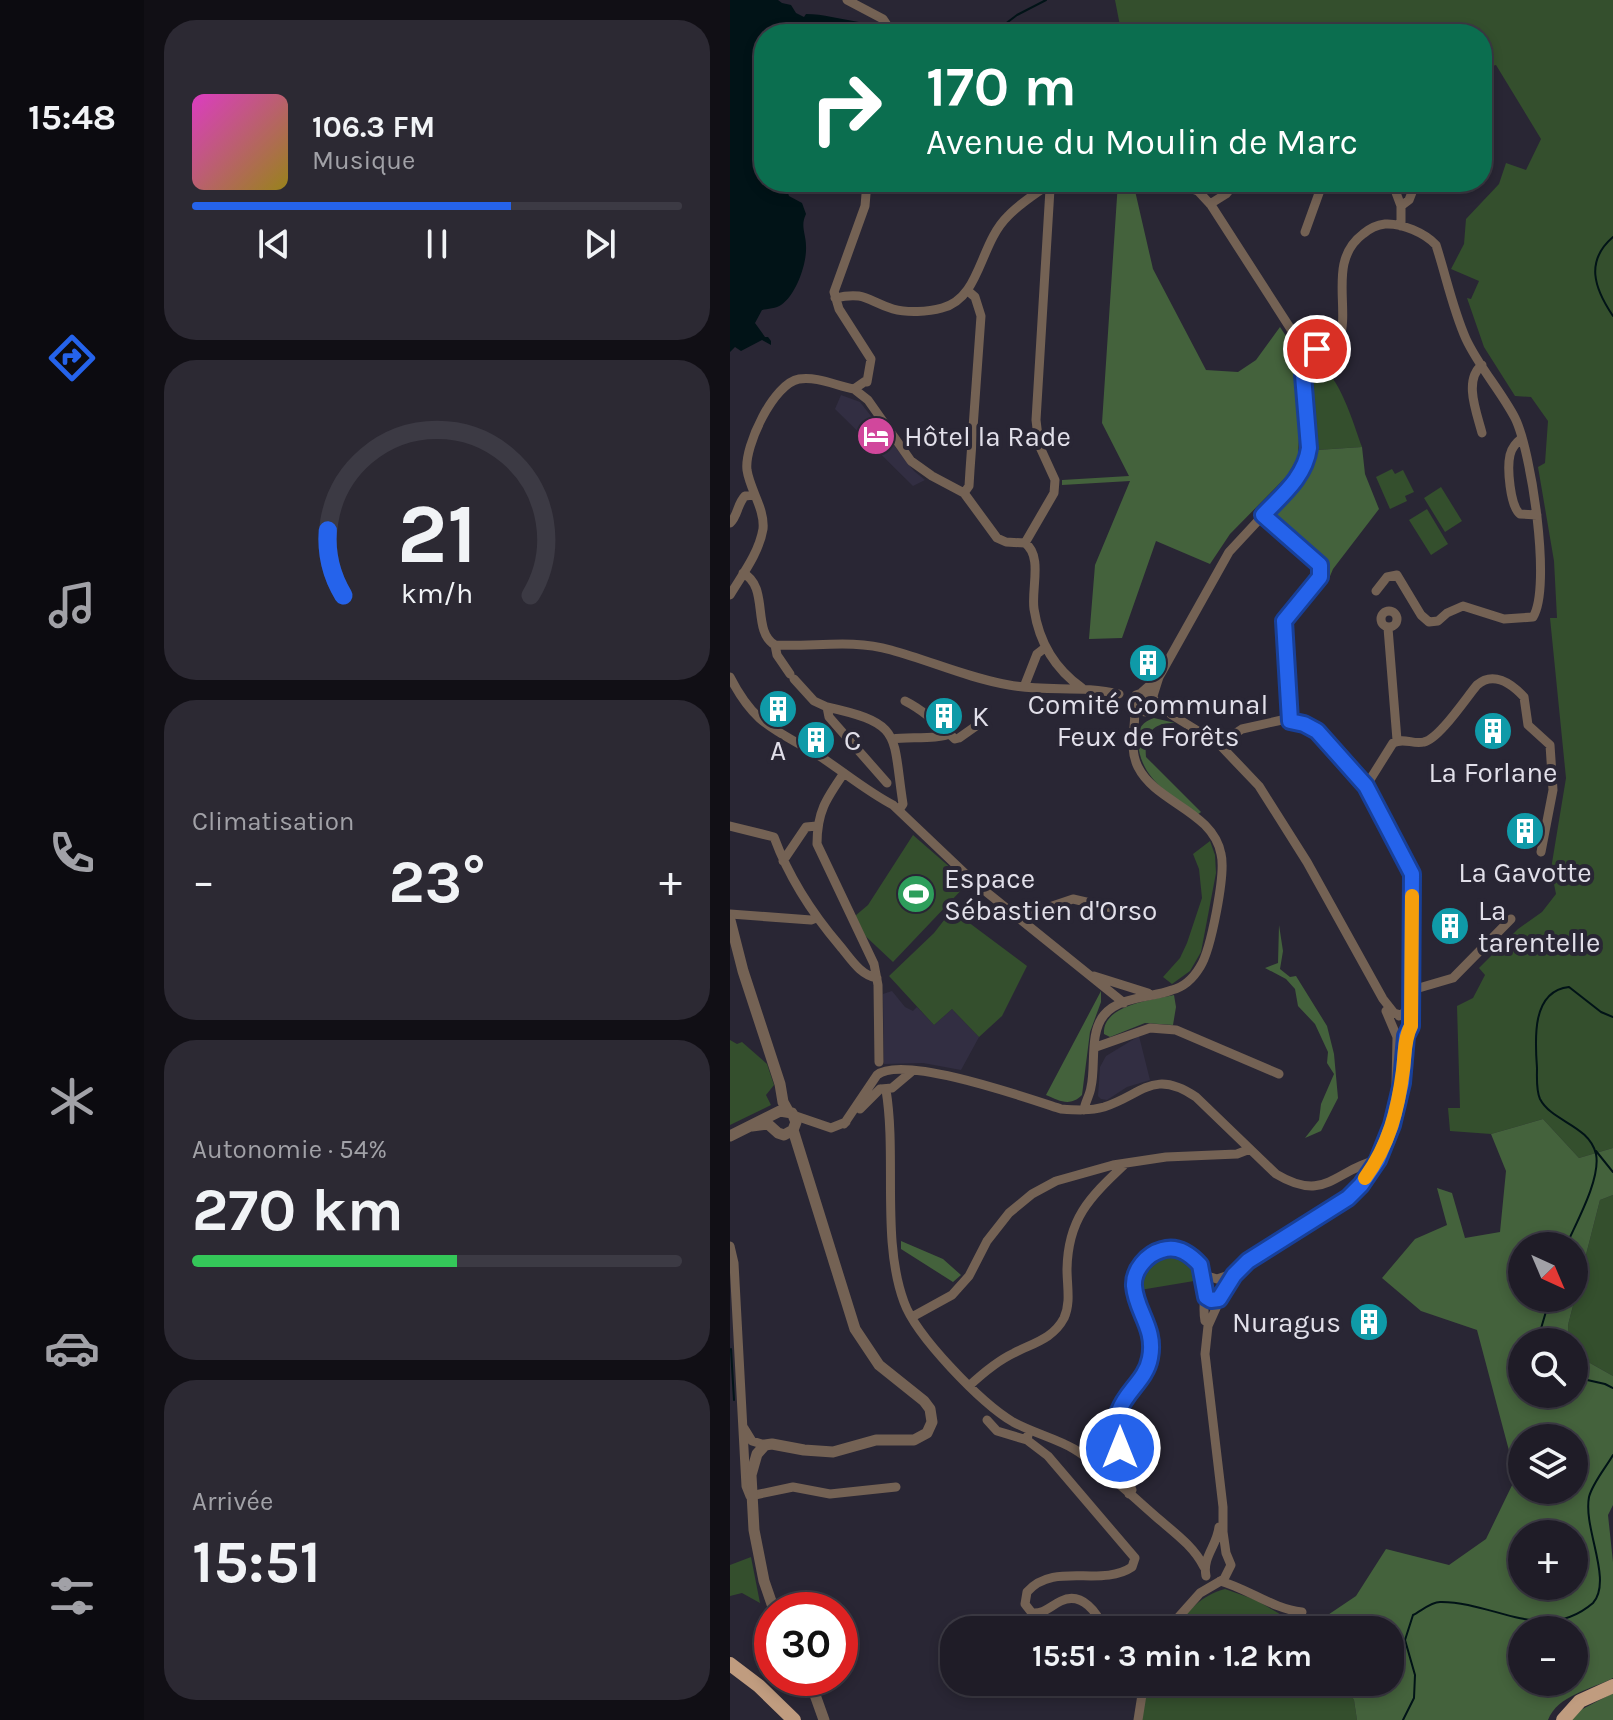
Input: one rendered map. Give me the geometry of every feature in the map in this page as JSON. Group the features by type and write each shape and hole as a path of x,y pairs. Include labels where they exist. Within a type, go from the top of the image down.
{"main road":[{"path":"730,1664 759,1686 794,1720"},
{"path":"1563,1720 1580,1701 1613,1686"}],"street":[{"path":"847,0 888,24"},
{"path":"866,192 865,206 835,287 835,298 868,352 871,370 865,391 868,400"},
{"path":"835,298 852,294 871,298 894,309 922,311 944,308 958,301 968,291 988,241 1007,216 1039,192"},
{"path":"1025,543 1054,493 1055,484 1039,445 1036,420 1050,192"},
{"path":"1132,730 1148,711 1159,677 1229,552 1295,481 1307,460 1309,448 1303,375 1294,334 1210,204 1199,192"},
{"path":"1210,204 1228,192"},
{"path":"1305,232 1319,192"},
{"path":"1396,192 1401,206 1401,226"},
{"path":"1401,206 1409,200 1412,192"},
{"path":"1300,357 1306,349 1317,352 1339,343 1344,262 1349,247 1371,227 1381,224 1401,226 1435,243 1463,332 1515,417 1522,438 1537,515 1542,563 1539,601 1533,617 1504,619 1463,606 1438,621 1429,622 1421,615 1397,575 1387,577 1376,591"},
{"path":"964,493 969,486 981,316 975,297 968,291"},
{"path":"1303,375 1317,352"},
{"path":"1300,357 1305,364 1312,363"},
{"path":"1482,365 1473,379 1475,406 1482,433"},
{"path":"730,595 762,532 762,516 747,468 748,452 757,430 784,385 803,378 854,389 868,400 911,461 964,493 997,538 1025,543 1033,551 1034,611 1046,647 1058,669 1084,690"},
{"path":"854,389 867,380"},
{"path":"1522,438 1514,445 1509,457 1512,506 1525,516 1537,515"},
{"path":"730,523 741,500 754,495"},
{"path":"1263,515 1320,565 1321,571 1320,577 1284,621 1290,721"},
{"path":"743,573 755,582 766,635 775,645 811,647 841,642 890,650 976,679 1012,686 1119,694 1140,692 1153,698 1172,715 1219,744 1259,786 1307,862 1383,999 1394,1028 1402,1034 1409,1027"},
{"path":"1388,628 1397,740"},
{"path":"775,645 777,655 814,701 857,713 887,729 893,739 903,804 899,810"},
{"path":"1024,687 1037,654 1046,647"},
{"path":"730,677 745,704 768,727 899,810 974,882 1087,972 1108,985 1124,1003"},
{"path":"1102,1018 1124,1003 1178,988 1193,977 1202,965 1214,918 1222,866 1221,853 1212,833 1145,778 1135,759 1132,730 1135,706 1140,692 1159,677"},
{"path":"1366,786 1389,747 1397,740 1423,743 1434,738 1484,679 1497,678 1524,697 1528,725 1550,745 1553,790 1541,852"},
{"path":"1119,694 1140,711 1172,715"},
{"path":"905,701 957,739 976,726"},
{"path":"827,707 829,717 887,783"},
{"path":"1213,1296 1248,1261 1348,1198 1378,1160 1395,1113 1409,1027 1411,994 1412,874 1366,786 1317,731 1304,724 1290,721 1237,730 1219,744"},
{"path":"893,739 917,736 943,738 949,734"},
{"path":"844,773 822,808 817,826 817,844 874,964 877,978 879,1062 876,1085 883,1090 888,1104 893,1237 899,1287 905,1306 924,1334 969,1386 1028,1435 1135,1558 1132,1567 1117,1574 1043,1579 1027,1592 1025,1604 1032,1613 1046,1611 1062,1600 1080,1600 1097,1616"},
{"path":"730,826 776,841 797,839"},
{"path":"783,861 806,827 817,826"},
{"path":"776,841 783,861 816,918 863,973 877,978"},
{"path":"1017,918 1073,899 1112,908"},
{"path":"730,914 816,918"},
{"path":"1411,994 1453,978 1511,919"},
{"path":"730,920 734,944 855,1329 879,1365 924,1401 930,1409 932,1422 927,1433 914,1440 876,1440 833,1452 780,1444 765,1445 748,1438 743,1425"},
{"path":"1108,985 1153,994"},
{"path":"1089,1110 1096,1047 1108,985"},
{"path":"1395,1113 1397,1048 1394,1018 1405,1012 1411,994"},
{"path":"1383,999 1394,1013 1407,1017 1409,1027"},
{"path":"1096,1047 1150,1028 1176,1030 1279,1074"},
{"path":"879,1062 894,1075 895,1083"},
{"path":"773,1128 772,1120 789,1119 831,1128 844,1124 870,1098 914,1070"},
{"path":"844,1124 876,1077 889,1071 932,1071 1061,1109 1089,1110 1110,1105 1140,1088 1170,1084 1196,1097 1276,1174 1291,1183 1317,1186 1354,1173 1364,1179"},
{"path":"870,1098 888,1104"},
{"path":"730,1136 752,1126 789,1119"},
{"path":"752,1126 764,1124 781,1134 789,1119"},
{"path":"912,1317 952,1295 962,1285 997,1226 1032,1194 1056,1181 1113,1165 1166,1157 1237,1154 1250,1149"},
{"path":"1343,1176 1378,1160"},
{"path":"969,1386 997,1363 1040,1341 1058,1327 1068,1304 1068,1249 1074,1223 1082,1209 1124,1165"},
{"path":"1174,1616 1205,1571 1208,1555 1218,1537 1219,1511 1200,1353 1213,1296 1250,1253 1343,1196 1364,1179"},
{"path":"730,1246 734,1263 746,1486 750,1496"},
{"path":"1129,1494 1132,1490 1123,1465 1117,1428 1118,1413 1147,1368 1151,1341 1134,1287 1136,1273 1150,1255 1172,1248 1191,1255 1200,1265 1213,1296 1205,1354 1226,1553 1250,1591"},
{"path":"1206,1275 1217,1279 1229,1275"},
{"path":"987,1420 997,1431 1028,1435 1075,1449 1189,1545 1205,1571 1218,1582 1250,1591 1284,1610 1302,1612"},
{"path":"765,1445 753,1461 750,1496 756,1549 767,1592"},
{"path":"1110,1478 1123,1465"},
{"path":"750,1496 793,1487 830,1494 896,1487"},
{"path":"1208,1555 1217,1550 1226,1553"},
{"path":"1178,1616 1200,1593 1228,1575 1231,1565"},
{"path":"815,1696 824,1720"},
{"path":"1136,1720 1140,1696"}],"shaded area":[{"path":"730,0 778,0 791,5 796,13 804,17 812,14 860,24 754,24 754,192 788,192 802,203 806,214 803,226 806,253 800,278 791,294 779,306 762,310 755,323 771,345 762,340 741,351 735,347 730,352"},
{"path":"841,395 860,402 914,471 925,480 913,486 835,409"},
{"path":"892,991 905,1007 913,1011 917,1007 934,1025 952,1009 979,1037 961,1070 923,1063 884,1064 883,994"},
{"path":"1139,1036 1150,1080 1127,1087 1107,1100 1101,1099 1098,1096 1100,1067 1106,1056"}],"green space":[{"path":"1115,0 1613,0 1613,1148 1579,1158 1543,1119 1491,1134 1450,1131 1448,1108 1460,1108 1457,1006 1473,998 1485,975 1479,968 1518,929 1542,912 1556,894 1551,869 1566,778 1550,618 1557,618 1554,561 1538,467 1545,463 1548,421 1531,397 1515,396 1484,347 1467,298 1471,299 1479,281 1451,269 1464,244 1466,219 1499,184 1506,163 1526,170 1541,139 1496,65 1492,66 1492,24 1120,24"},
{"path":"1117,192 1135,192 1153,269 1206,370 1238,372 1256,360 1280,327 1290,342 1298,457 1287,476 1230,534 1210,564 1156,541 1122,638 1089,639 1095,565 1130,481 1062,485 1062,480 1129,476 1102,423"},
{"path":"1318,366 1326,370 1339,389 1362,447 1317,450 1312,376"},
{"path":"1362,447 1365,474 1379,509 1333,569 1328,581 1324,578 1326,571 1321,562 1272,518 1309,476 1317,450"},
{"path":"1392,469 1395,474 1403,470 1414,492 1405,496 1407,501 1390,509 1376,477"},
{"path":"1441,487 1462,521 1445,532 1424,498"},
{"path":"1427,509 1448,544 1431,555 1409,520"},
{"path":"1154,718 1175,723 1160,725 1151,732 1146,743 1146,757 1201,812 1197,815 1158,785 1144,766 1138,733 1143,724"},
{"name":"Espace Sébastien d'Orso","path":"913,835 968,883 893,962 860,931 855,916 868,905"},
{"path":"1210,841 1216,873 1201,952 1190,971 1172,984 1163,977 1180,958 1202,898 1199,869 1193,854"},
{"path":"952,910 1027,966 1002,1016 979,1037 952,1009 934,1025 889,976 934,933"},
{"path":"1279,925 1283,951 1280,969 1290,977 1296,976 1327,1026 1334,1054 1338,1098 1321,1131 1305,1138 1319,1120 1321,1104 1334,1074 1327,1063 1328,1052 1315,1024 1298,1006 1295,989 1286,979 1265,968 1278,963"},
{"path":"1101,991 1101,1002 1090,1032 1082,1095 1069,1102 1046,1095"},
{"path":"1174,995 1173,1025 1145,1023 1110,1037 1104,1034 1111,1016 1119,1010"},
{"path":"730,1040 737,1044 742,1042 767,1064 774,1085 766,1095 771,1105 730,1125"},
{"path":"1543,1119 1579,1158 1613,1148 1613,1195 1600,1200 1588,1247 1588,1232 1508,1232 1508,1312 1571,1312 1568,1328 1508,1328 1508,1408 1588,1408 1588,1362 1613,1376 1613,1505 1608,1515 1613,1562 1613,1678 1588,1689 1588,1616 1508,1616 1508,1696 1572,1696 1559,1705 1548,1720 1357,1720 1351,1696 1404,1696 1404,1616 1326,1616 1356,1596 1386,1549 1449,1565 1486,1539 1508,1494 1508,1504 1588,1504 1588,1424 1508,1424 1508,1447 1477,1330 1421,1311 1382,1278 1415,1239 1447,1225 1437,1188 1452,1193 1465,1238 1500,1232 1506,1171 1491,1134"},
{"path":"1613,1195 1613,1376 1588,1362 1588,1328 1568,1328 1571,1312 1588,1312 1588,1247 1600,1200"},
{"path":"901,1241 943,1259 961,1275 953,1282 901,1249"},
{"path":"1167,1254 1187,1262 1200,1280 1140,1290 1148,1268"},
{"path":"751,1557 758,1592 754,1592 754,1600 742,1593 730,1596 730,1565"},
{"path":"1225,1589 1256,1600 1283,1616 1185,1616 1216,1592"},
{"path":"1613,1693 1613,1720 1571,1720 1573,1714"},
{"path":"1145,1696 1351,1696 1357,1720 1142,1720"}],"waterway":[{"path":"1005,24 1046,0"},
{"path":"1613,237 1599,256 1595,275 1601,295 1613,316"},
{"path":"1572,1232 1595,1176 1596,1154 1586,1136 1553,1113 1540,1099 1537,1088 1538,1019 1548,998 1569,987 1601,1012 1613,1017"},
{"path":"1596,1151 1613,1172"},
{"path":"1541,1328 1546,1312"},
{"path":"731,1349 734,1400"},
{"path":"1588,1380 1613,1388"},
{"path":"1403,1720 1414,1698 1415,1675 1405,1640 1413,1615 1440,1602 1460,1603 1537,1621 1556,1620 1575,1615 1593,1603 1600,1581 1588,1510 1589,1497 1613,1455"}],"slow traffic":[{"path":"1365,1178 1386,1145 1400,1094 1406,1036 1411,1026 1412,896"}],"place":[{"name":"Hôtel la Rade","path":"876,436"},
{"name":"Comité Communal Feux de Forêts","path":"1148,663"},
{"name":"A","path":"778,709"},
{"name":"K","path":"944,716"},
{"name":"La Forlane","path":"1493,731"},
{"name":"C","path":"816,740"},
{"name":"La Gavotte","path":"1525,831"},
{"name":"Espace Sébastien d'Orso","path":"916,894"},
{"name":"La tarentelle","path":"1450,926"},
{"name":"Nuragus","path":"1369,1322"}],"route":[{"path":"1120,1448 1118,1413 1140,1381 1150,1356 1151,1341 1134,1287 1136,1273 1142,1263 1161,1250 1182,1250 1200,1265 1206,1297 1219,1299 1234,1275 1248,1261 1357,1190 1386,1145 1400,1094 1406,1036 1411,1026 1412,874 1366,786 1317,731 1290,721 1284,621 1320,577 1321,571 1320,565 1263,515 1295,481 1307,460 1309,448 1303,375 1320,356 1317,349"}]}
